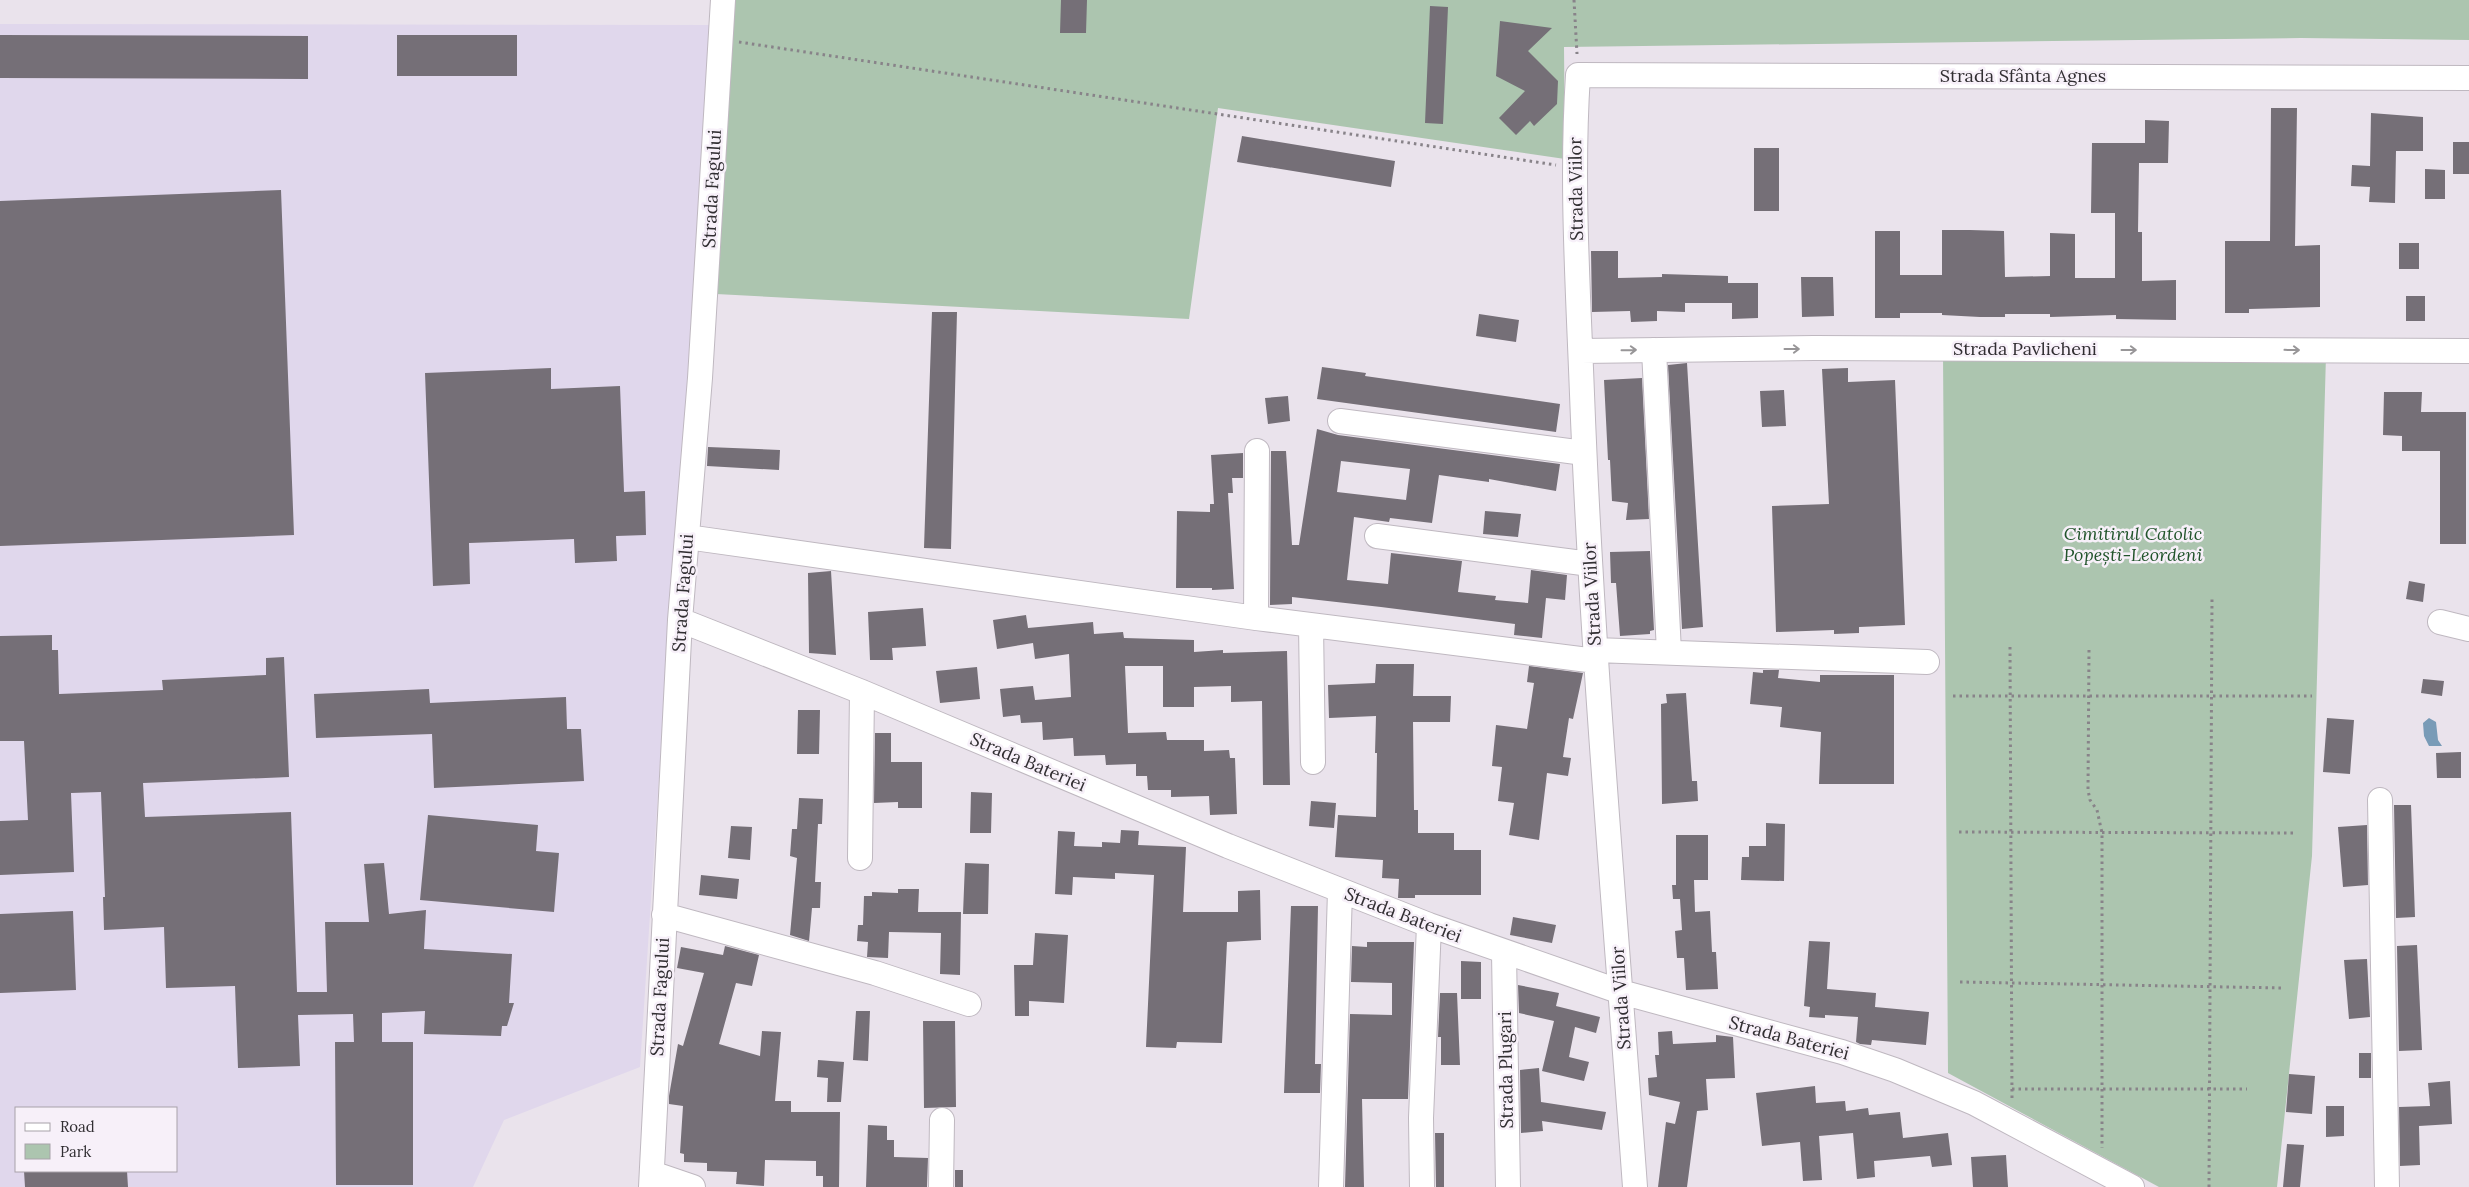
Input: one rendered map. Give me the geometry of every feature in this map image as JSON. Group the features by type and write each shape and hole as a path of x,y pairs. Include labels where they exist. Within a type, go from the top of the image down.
{"street":[{"name":"Strada Fagului","path":"651,1180 680,620 707,280 718,70 724,0"},
{"name":"Strada Sfânta Agnes","path":"1578,75 2469,78"},
{"name":"Strada Viilor","path":"1578,75 1574,167 1584,453 1596,656 1635,1187"},
{"path":"1654,350 1670,652"},
{"name":"Strada Pavlicheni","path":"1581,351 2469,351"},
{"path":"1340,421 1584,453"},
{"path":"1256,618 1257,451"},
{"path":"1377,536 1590,564"},
{"path":"687,538 1256,618 1596,656 1670,652 1927,662"},
{"name":"Strada Bateriei","path":"680,620 862,692 1340,891 1504,953 1621,992 1842,1052 1895,1070 1974,1103 2132,1187"},
{"path":"2440,622 2469,629"},
{"path":"1311,625 1313,762"},
{"path":"860,858 862,692"},
{"path":"2380,800 2387,1187"},
{"path":"1331,1187 1340,891"},
{"path":"664,915 875,973 969,1004"},
{"path":"1422,1187 1421,1118 1429,925"},
{"name":"Strada Plugari","path":"1504,953 1508,1187"},
{"path":"941,1187 942,1120"},
{"path":"651,1180 693,1187"}],"path":[{"path":"1574,0 1578,75"},
{"path":"722,39 1574,167"},
{"path":"2209,1187 2212,597"},
{"path":"2010,647 2012,1124"},
{"path":"2089,650 2088,790 2090,800 2097,810 2102,833 2102,1148"},
{"path":"1953,696 2312,696"},
{"path":"1959,832 2294,833"},
{"path":"1960,982 2282,988"},
{"path":"2012,1089 2247,1089"}],"shaded area":[{"path":"0,24 713,25 697,293 676,519 640,1067 504,1120 473,1187 0,1187"}],"green space":[{"path":"713,0 2469,0 2469,40 2301,38 1564,47 1565,159 1218,108 1189,319 697,293"},
{"name":"Cimitirul Catolic Popești-Leordeni","path":"1943,354 2326,355 2312,856 2277,1187 2159,1187 1948,1073"}],"water":[{"path":"2429,718 2436,722 2438,740 2442,746 2429,746 2424,736 2423,723"}],"building":[{"path":"1061,0 1087,0 1086,33 1060,33"},
{"path":"1430,6 1448,7 1443,124 1425,123"},
{"path":"1500,21 1552,28 1528,51 1558,81 1557,104 1534,126 1530,121 1516,135 1499,118 1525,91 1496,76"},
{"path":"0,35 308,36 308,79 0,78"},
{"path":"397,35 517,35 517,76 397,76"},
{"path":"2271,108 2297,108 2295,246 2320,245 2320,307 2249,309 2249,313 2225,313 2225,241 2270,241"},
{"path":"2371,113 2423,117 2423,151 2396,151 2395,203 2369,202 2370,187 2351,186 2352,165 2370,166"},
{"path":"2145,120 2169,121 2168,163 2139,163 2138,232 2142,232 2142,281 2176,280 2176,320 2116,319 2116,315 2050,317 2050,314 2005,314 2005,317 1980,317 1942,315 1942,313 1900,313 1900,318 1875,318 1875,231 1900,231 1900,275 1942,275 1942,230 1970,230 2004,231 2005,277 2050,276 2050,233 2075,234 2075,278 2115,278 2115,213 2091,213 2092,143 2145,143"},
{"path":"1242,136 1395,161 1391,187 1237,162"},
{"path":"2453,142 2469,142 2469,174 2453,174"},
{"path":"1754,148 1779,148 1779,211 1754,211"},
{"path":"2425,169 2445,170 2445,199 2425,199"},
{"path":"281,190 294,535 0,546 0,201"},
{"path":"2399,243 2419,243 2419,269 2399,269"},
{"path":"1591,251 1618,251 1618,278 1662,277 1662,274 1728,276 1728,283 1758,283 1758,318 1732,319 1732,303 1685,303 1685,312 1657,311 1657,321 1631,322 1630,311 1592,312"},
{"path":"1801,277 1833,277 1834,316 1802,317"},
{"path":"2406,296 2425,296 2425,321 2406,321"},
{"path":"932,312 957,312 951,549 924,548"},
{"path":"1479,314 1519,320 1516,342 1476,336"},
{"path":"1687,363 1703,627 1682,629 1668,365"},
{"path":"1322,367 1366,373 1365,376 1560,404 1556,432 1317,399"},
{"path":"551,368 551,389 620,386 624,492 645,491 646,535 616,536 617,561 575,563 574,539 469,543 470,584 433,586 425,373"},
{"path":"1848,368 1848,382 1895,380 1905,625 1859,627 1859,633 1834,634 1834,630 1776,632 1772,506 1829,504 1822,369"},
{"path":"1642,378 1649,519 1626,520 1628,503 1612,501 1604,380"},
{"path":"1784,390 1786,426 1762,427 1760,391"},
{"path":"2384,392 2422,392 2421,412 2466,412 2466,544 2440,544 2440,451 2402,451 2402,436 2383,435"},
{"path":"1288,396 1290,421 1268,424 1265,398"},
{"path":"1317,429 1338,435 1560,464 1556,491 1489,479 1489,482 1439,475 1432,523 1390,518 1389,522 1354,517 1347,580 1388,584 1391,553 1462,561 1458,592 1496,596 1495,600 1528,603 1531,570 1567,575 1565,600 1546,598 1542,638 1514,635 1515,624 1381,607 1292,597 1292,604 1270,605 1271,451 1286,451 1292,545 1299,545","holes":["1341,461 1410,469 1406,500 1337,492"]},
{"path":"708,447 780,450 779,470 707,466"},
{"path":"1243,453 1243,478 1232,478 1233,493 1228,493 1234,589 1176,588 1177,511 1210,512 1210,504 1214,504 1211,455"},
{"path":"1485,511 1521,514 1518,537 1483,534"},
{"path":"1650,551 1654,630 1650,631 1650,634 1620,636 1616,583 1611,583 1610,552"},
{"path":"831,571 836,655 809,653 808,573"},
{"path":"2409,581 2425,584 2423,602 2406,599"},
{"path":"923,608 926,646 892,648 893,660 870,660 868,612"},
{"path":"1026,615 1028,628 1093,622 1094,634 1123,632 1124,638 1194,640 1194,652 1223,650 1223,653 1287,651 1290,785 1263,785 1262,701 1231,702 1231,686 1194,687 1194,707 1163,707 1163,666 1125,666 1128,733 1166,732 1167,740 1204,740 1204,751 1229,750 1230,758 1235,758 1237,814 1210,815 1209,796 1171,797 1171,790 1148,790 1147,776 1136,776 1136,764 1106,765 1105,755 1074,756 1073,738 1043,740 1042,722 1021,723 1020,715 1003,717 1000,689 1033,686 1035,700 1071,697 1069,654 1035,659 1033,643 997,649 993,620"},
{"path":"52,635 52,650 58,650 59,694 163,690 162,680 266,675 266,658 284,657 289,777 143,783 145,817 291,812 297,992 327,992 325,922 369,922 364,864 384,863 389,914 426,910 424,949 512,954 509,1003 514,1003 507,1026 502,1026 501,1036 424,1034 425,1011 382,1013 382,1042 413,1042 413,1185 336,1185 335,1042 354,1042 353,1014 298,1015 300,1066 238,1068 235,986 166,988 164,927 104,930 103,897 105,897 101,792 71,793 74,872 0,875 0,821 28,820 24,741 0,741 0,636"},
{"path":"1376,664 1414,664 1413,696 1451,696 1450,722 1413,722 1414,810 1418,810 1418,833 1454,833 1454,850 1481,850 1481,895 1415,895 1415,898 1398,898 1399,879 1382,878 1383,860 1335,857 1338,815 1376,817 1376,716 1329,718 1328,685 1375,683"},
{"path":"1529,666 1583,673 1573,719 1569,718 1563,757 1571,758 1568,776 1547,773 1539,840 1509,835 1514,803 1498,801 1502,767 1492,766 1496,725 1527,729 1534,683 1527,682"},
{"path":"977,667 980,699 940,703 936,671"},
{"path":"1763,670 1779,670 1778,678 1820,682 1820,675 1894,675 1894,784 1819,784 1821,732 1780,727 1782,707 1750,704 1753,672 1763,673"},
{"path":"2423,679 2444,681 2442,696 2421,693"},
{"path":"429,689 430,703 566,697 567,729 581,729 584,781 434,788 432,734 316,738 314,694"},
{"path":"1686,693 1692,781 1697,781 1698,801 1662,804 1661,704 1667,703 1666,694"},
{"path":"798,710 820,710 819,754 797,754"},
{"path":"2327,718 2354,720 2350,774 2323,772"},
{"path":"875,733 891,733 891,762 922,762 922,808 898,808 898,802 874,803"},
{"path":"2461,752 2461,778 2437,778 2436,753"},
{"path":"971,792 992,793 991,833 970,833"},
{"path":"799,798 823,799 822,824 818,824 815,882 821,882 820,908 812,908 809,941 790,935 797,858 790,856 792,829 797,829"},
{"path":"1311,801 1336,803 1334,828 1309,826"},
{"path":"2394,805 2411,805 2415,917 2396,918"},
{"path":"428,815 538,825 536,851 559,853 554,912 420,900"},
{"path":"1766,823 1785,824 1784,881 1741,880 1742,857 1749,857 1749,846 1766,846"},
{"path":"2367,825 2368,885 2343,887 2338,827"},
{"path":"731,826 752,827 750,860 728,858"},
{"path":"1121,830 1139,831 1138,845 1186,847 1183,912 1238,912 1238,891 1260,890 1261,940 1227,942 1222,1043 1177,1042 1176,1048 1146,1047 1154,875 1115,873 1115,879 1073,877 1072,895 1055,894 1058,831 1075,832 1074,846 1102,847 1102,842 1120,843"},
{"path":"1676,835 1708,835 1708,880 1694,880 1695,912 1710,911 1712,952 1716,952 1718,989 1686,990 1684,958 1677,958 1675,931 1682,930 1680,899 1673,899 1672,885 1676,885"},
{"path":"965,863 989,864 988,914 963,914"},
{"path":"701,875 739,879 737,899 699,895"},
{"path":"898,889 919,889 918,912 961,912 960,975 940,974 941,933 889,932 888,958 867,957 868,942 857,941 858,925 863,925 864,896 872,896 872,892 898,893"},
{"path":"1291,906 1318,906 1315,1064 1321,1064 1320,1093 1284,1093"},
{"path":"73,911 76,990 0,993 0,914"},
{"path":"1513,917 1556,925 1552,943 1510,935"},
{"path":"1035,933 1068,935 1064,1003 1029,1001 1029,1016 1015,1016 1014,965 1033,965"},
{"path":"1809,941 1830,942 1827,989 1876,993 1875,1007 1929,1012 1926,1045 1872,1040 1871,1045 1860,1044 1856,1042 1858,1017 1825,1015 1825,1018 1809,1017 1810,1007 1804,1006"},
{"path":"1367,942 1414,942 1408,1099 1362,1099 1364,1187 1345,1187 1350,1014 1392,1015 1392,983 1351,982 1352,946 1367,947"},
{"path":"2417,945 2422,1050 2399,1051 2397,946"},
{"path":"725,946 759,955 752,986 736,983 719,1044 760,1056 762,1031 781,1032 775,1101 791,1101 791,1112 840,1112 839,1187 823,1187 823,1176 816,1176 816,1161 765,1160 764,1186 736,1184 737,1172 707,1171 707,1163 684,1162 684,1154 680,1153 683,1106 669,1104 669,1096 678,1044 683,1046 704,973 677,968 681,947 723,955"},
{"path":"2367,959 2370,1017 2349,1019 2344,960"},
{"path":"1461,961 1481,962 1481,999 1461,999"},
{"path":"1518,985 1559,993 1556,1006 1600,1017 1596,1033 1575,1027 1569,1057 1589,1062 1584,1081 1542,1071 1554,1021 1519,1013"},
{"path":"1440,993 1457,993 1460,1065 1441,1065 1441,1037 1438,1037"},
{"path":"856,1011 870,1011 868,1061 853,1060"},
{"path":"923,1021 955,1021 956,1107 924,1108"},
{"path":"1672,1031 1673,1044 1716,1042 1716,1035 1733,1037 1735,1078 1706,1079 1708,1110 1697,1111 1687,1187 1658,1187 1666,1122 1675,1124 1680,1102 1649,1095 1648,1078 1657,1077 1655,1055 1659,1055 1658,1032"},
{"path":"2359,1053 2371,1053 2371,1078 2359,1078"},
{"path":"818,1060 844,1062 841,1102 827,1102 828,1078 817,1077"},
{"path":"1539,1068 1541,1102 1606,1112 1602,1130 1542,1121 1543,1131 1521,1133 1520,1070"},
{"path":"2289,1074 2315,1076 2312,1114 2286,1112"},
{"path":"2450,1081 2452,1124 2419,1126 2420,1165 2400,1166 2399,1107 2430,1106 2428,1083"},
{"path":"1815,1086 1816,1103 1845,1101 1846,1111 1868,1108 1869,1115 1900,1112 1903,1138 1948,1133 1952,1165 1932,1167 1930,1156 1874,1161 1875,1177 1857,1179 1853,1133 1819,1136 1822,1180 1803,1181 1800,1142 1762,1146 1756,1093"},
{"path":"2326,1106 2344,1106 2344,1136 2326,1137"},
{"path":"868,1125 887,1126 887,1140 894,1140 894,1157 928,1158 927,1187 866,1187"},
{"path":"1435,1133 1444,1133 1444,1187 1436,1187"},
{"path":"2287,1144 2304,1145 2300,1187 2283,1187"},
{"path":"2006,1155 2008,1187 1973,1187 1971,1157"},
{"path":"955,1170 963,1170 963,1187 955,1187"},
{"path":"24,1172 127,1172 128,1187 25,1187"}]}
